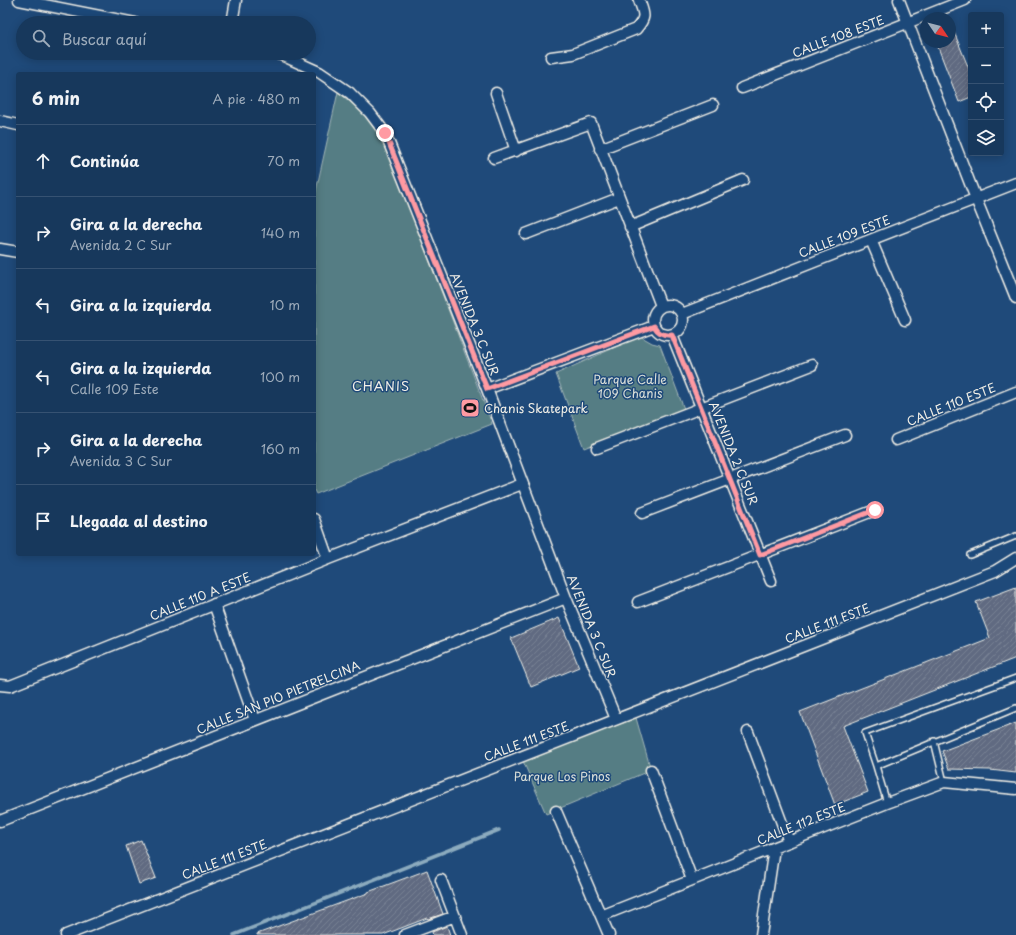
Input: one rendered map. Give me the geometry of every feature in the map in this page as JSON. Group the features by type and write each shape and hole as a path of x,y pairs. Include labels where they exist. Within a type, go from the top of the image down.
{"street":[{"path":"19,0 100,16"},
{"path":"233,16 236,0"},
{"path":"551,57 573,54 636,29 643,21 644,13 639,0"},
{"path":"899,0 1016,298"},
{"name":"CALLE 108 ESTE","path":"742,88 965,0"},
{"name":"AVENIDA 3 C SUR","path":"292,60 319,72 350,93 370,113 385,133 487,389 566,598 616,720"},
{"path":"496,93 516,151"},
{"path":"600,149 713,105"},
{"path":"0,121 16,125"},
{"path":"494,158 591,123 661,306"},
{"path":"630,228 743,180"},
{"name":"CALLE 109 ESTE","path":"682,314 1016,183"},
{"path":"526,234 619,198"},
{"path":"871,240 905,320"},
{"path":"0,249 16,252"},
{"path":"661,306 676,306 682,314 683,324 677,333 672,335 661,334 654,326 654,313 661,306"},
{"path":"487,389 654,326"},
{"name":"AVENIDA 2 C SUR","path":"672,335 771,580"},
{"path":"596,448 812,364"},
{"name":"CALLE 110 ESTE","path":"896,440 1016,392"},
{"path":"642,513 845,435"},
{"name":"CALLE 110 A ESTE","path":"0,685 10,686 328,559 522,484"},
{"path":"638,602 875,510"},
{"path":"316,525 328,559"},
{"name":"CALLE 111 ESTE","path":"66,935 994,571 1016,558"},
{"name":"CALLE 111 ESTE","path":"994,571 1016,567"},
{"name":"CALLE SAN PIO PIETRELCINA","path":"0,821 566,598"},
{"path":"214,604 255,720"},
{"path":"748,732 789,842"},
{"path":"650,770 692,880"},
{"name":"CALLE 112 ESTE","path":"601,916 944,782 1016,789"},
{"path":"556,811 608,935"},
{"path":"761,935 774,848"},
{"path":"441,880 462,935"},
{"path":"405,935 455,916"}],"lane":[{"path":"970,554 1016,536"},
{"path":"887,803 865,733 1016,678"},
{"path":"876,766 1016,708"},
{"path":"934,741 944,782"}],"green space":[{"path":"338,92 360,110 381,134 492,424 316,494 316,191"},
{"name":"Parque Calle 109 Chanis","path":"640,336 652,343 660,345 684,409 584,448 556,374"},
{"name":"Parque Los Pinos","path":"636,718 651,770 546,814 523,761"}],"building":[{"path":"956,37 968,67 968,98 959,102 938,48 956,48"},
{"path":"1016,587 1016,658 843,726 868,792 835,805 800,712 990,638 976,602"},
{"path":"559,618 579,667 531,687 511,638"},
{"path":"1016,723 1016,773 990,770 949,769 942,751"},
{"path":"141,840 156,878 139,884 126,846"},
{"path":"427,870 443,914 428,919 427,918 383,935 257,935 257,934"},
{"path":"447,926 450,935 433,935 432,932"}],"waterway":[{"path":"234,935 499,830"}],"place":[{"name":"Chanis Skatepark","path":"470,408"}],"district":[{"name":"CHANIS","path":"381,385"}],"route":[{"path":"385,133 487,389 654,326 661,334 672,335 760,555 875,510"}]}
